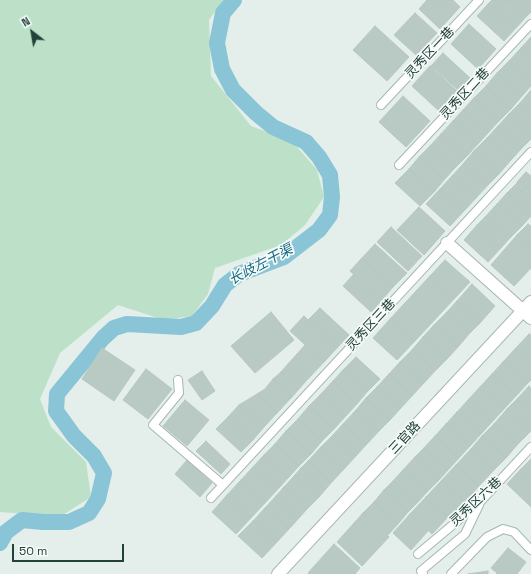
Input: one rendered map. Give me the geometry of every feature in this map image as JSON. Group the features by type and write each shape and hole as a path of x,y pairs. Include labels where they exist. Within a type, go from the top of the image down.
{"street":[{"path":"447,243 528,311"},
{"name":"三官路","path":"278,574 528,311"}],"lane":[{"name":"灵秀区一巷","path":"381,105 478,0"},
{"name":"灵秀区二巷","path":"399,165 531,24"},
{"name":"灵秀区三巷","path":"211,498 531,152"},
{"path":"178,380 179,393 152,425 223,485"},
{"name":"灵秀区六巷","path":"418,554 480,502 531,447"},
{"path":"423,574 421,572 465,534 480,502"},
{"path":"451,574 487,537 503,529 514,532 531,550"}],"green space":[{"path":"0,0 223,0 209,20 211,76 251,126 292,141 317,170 324,197 305,225 281,245 215,268 208,294 192,316 164,320 118,305 60,353 40,399 51,427 86,462 91,497 61,516 0,512"}],"building":[{"path":"427,0 453,0 460,7 440,29 419,9"},
{"path":"492,0 508,0 526,17 515,29 488,4"},
{"path":"508,0 531,0 531,12 526,17"},
{"path":"488,4 515,29 504,41 477,16"},
{"path":"415,13 437,33 416,55 394,35"},
{"path":"469,24 496,49 478,69 451,44"},
{"path":"375,26 409,57 387,81 353,50"},
{"path":"531,37 531,58 521,48"},
{"path":"521,48 531,58 531,81 509,61"},
{"path":"443,53 470,78 458,90 431,66"},
{"path":"509,61 531,81 531,86 522,96 497,73"},
{"path":"430,66 457,91 439,111 412,86"},
{"path":"497,73 522,96 511,109 486,86"},
{"path":"486,86 511,109 499,121 474,98"},
{"path":"531,90 531,113 520,103"},
{"path":"403,96 430,121 406,147 379,122"},
{"path":"474,98 499,121 488,133 463,110"},
{"path":"520,103 531,113 531,134 509,114"},
{"path":"463,110 488,133 478,144 453,121"},
{"path":"509,114 531,134 531,139 522,148 498,126"},
{"path":"453,121 478,144 466,157 441,134"},
{"path":"498,126 522,148 511,160 487,138"},
{"path":"441,134 466,157 454,169 430,146"},
{"path":"487,138 511,160 499,174 474,151"},
{"path":"430,146 454,169 444,180 419,157"},
{"path":"474,151 499,174 487,186 463,164"},
{"path":"419,157 444,180 434,192 409,169"},
{"path":"463,164 487,186 476,198 452,176"},
{"path":"409,169 434,192 420,206 395,183"},
{"path":"526,172 531,176 531,195 517,182"},
{"path":"452,176 476,198 464,211 440,189"},
{"path":"517,183 531,196 531,214 507,193"},
{"path":"440,189 464,211 450,226 426,204"},
{"path":"507,193 531,214 522,226 497,204"},
{"path":"497,204 522,226 509,239 485,217"},
{"path":"419,207 445,231 424,255 397,230"},
{"path":"485,217 509,239 501,248 477,225"},
{"path":"528,224 531,226 531,248 517,235"},
{"path":"477,225 501,248 488,262 464,240"},
{"path":"391,227 422,256 408,271 377,242"},
{"path":"517,235 531,248 531,268 514,286 491,265"},
{"path":"375,244 407,273 393,287 362,258"},
{"path":"362,258 393,287 382,300 350,271"},
{"path":"445,260 470,282 454,299 430,276"},
{"path":"354,274 382,300 371,312 343,286"},
{"path":"430,276 454,299 415,341 391,318"},
{"path":"472,284 495,306 480,323 457,301"},
{"path":"457,301 480,323 469,334 446,313"},
{"path":"320,308 349,335 337,348 308,320"},
{"path":"271,312 294,340 255,373 231,346"},
{"path":"446,313 469,334 458,347 434,325"},
{"path":"304,316 337,348 324,362 290,331"},
{"path":"391,318 415,341 397,360 373,338"},
{"path":"434,325 458,347 447,359 423,337"},
{"path":"529,334 531,335 531,364 515,349"},
{"path":"423,337 447,359 435,371 412,350"},
{"path":"305,345 324,362 306,381 288,364"},
{"path":"102,348 135,370 114,401 82,379"},
{"path":"515,349 531,364 531,380 527,384 503,362"},
{"path":"412,350 435,371 423,384 400,362"},
{"path":"356,357 380,379 367,392 343,370"},
{"path":"400,362 423,384 412,396 389,374"},
{"path":"503,362 527,384 516,396 492,374"},
{"path":"288,364 306,381 299,389 281,372"},
{"path":"146,369 172,389 148,419 123,400"},
{"path":"343,370 367,392 357,404 333,381"},
{"path":"202,371 215,391 202,400 188,380"},
{"path":"281,372 299,389 292,397 273,379"},
{"path":"389,374 412,396 400,409 377,387"},
{"path":"492,374 516,396 504,409 480,387"},
{"path":"273,379 292,397 277,413 257,394 265,389"},
{"path":"333,381 357,404 344,418 320,395"},
{"path":"529,386 531,388 531,413 517,399"},
{"path":"377,387 400,409 390,420 366,398"},
{"path":"480,387 504,409 492,422 468,400"},
{"path":"257,394 277,413 264,427 239,405"},
{"path":"320,395 344,418 334,429 309,406"},
{"path":"366,398 390,420 379,431 356,410"},
{"path":"517,399 531,413 531,431 507,409"},
{"path":"185,400 209,420 187,446 163,426"},
{"path":"468,400 492,422 481,434 457,412"},
{"path":"239,405 264,427 253,440 228,417"},
{"path":"309,406 334,429 322,441 298,419"},
{"path":"507,409 531,431 517,445 494,424"},
{"path":"356,410 379,431 366,445 343,424"},
{"path":"457,412 481,434 470,446 446,424"},
{"path":"228,417 253,440 241,452 216,429"},
{"path":"298,419 322,441 311,454 286,431"},
{"path":"343,424 366,445 356,456 333,435"},
{"path":"446,424 470,446 459,458 435,436"},
{"path":"494,424 517,445 506,458 482,436"},
{"path":"286,431 311,454 299,466 275,444"},
{"path":"333,435 356,456 344,469 321,447"},
{"path":"435,436 459,458 448,470 424,448"},
{"path":"482,436 506,458 494,470 471,449"},
{"path":"206,441 230,464 221,474 196,451"},
{"path":"275,444 299,466 288,478 264,455"},
{"path":"321,447 344,469 331,483 308,461"},
{"path":"424,448 448,470 439,480 415,457"},
{"path":"471,449 494,470 479,486 456,465"},
{"path":"264,455 288,478 278,489 253,467"},
{"path":"415,457 439,480 427,492 403,470"},
{"path":"531,459 531,478 521,469"},
{"path":"187,460 212,483 200,497 175,474"},
{"path":"308,461 331,483 325,490 301,468"},
{"path":"456,465 479,486 465,502 442,480"},
{"path":"253,467 278,489 265,503 241,480"},
{"path":"301,468 325,490 319,497 295,475"},
{"path":"521,469 531,478 531,507 507,484"},
{"path":"403,470 427,492 417,503 393,481"},
{"path":"295,475 319,497 307,509 284,487"},
{"path":"241,480 265,503 251,518 227,495"},
{"path":"442,480 465,502 449,518 426,497"},
{"path":"393,481 417,503 408,512 384,490"},
{"path":"284,487 307,509 299,518 276,496"},
{"path":"384,490 408,512 398,524 374,502"},
{"path":"227,495 251,518 236,534 212,512"},
{"path":"276,496 299,518 289,529 265,508"},
{"path":"426,497 448,517 432,534 410,514"},
{"path":"374,502 398,524 387,536 363,513"},
{"path":"265,508 289,529 276,543 253,521"},
{"path":"363,513 389,537 362,566 337,542"},
{"path":"410,514 428,531 411,550 393,533"},
{"path":"253,521 276,543 262,558 238,536"},
{"path":"334,544 360,568 355,574 309,574 308,573"},
{"path":"508,548 526,562 517,574 496,574 497,573 491,568"},
{"path":"488,571 488,574 468,574"}],"waterway":[{"name":"长歧左干渠","path":"0,543 6,532 22,520 69,522 89,513 98,499 104,473 94,456 74,436 56,411 57,394 103,338 114,328 127,324 181,327 196,323 212,306 225,285 239,274 284,257 319,230 330,215 332,197 330,175 319,157 306,142 273,127 256,113 233,90 222,69 217,43 223,13 234,0"}]}
